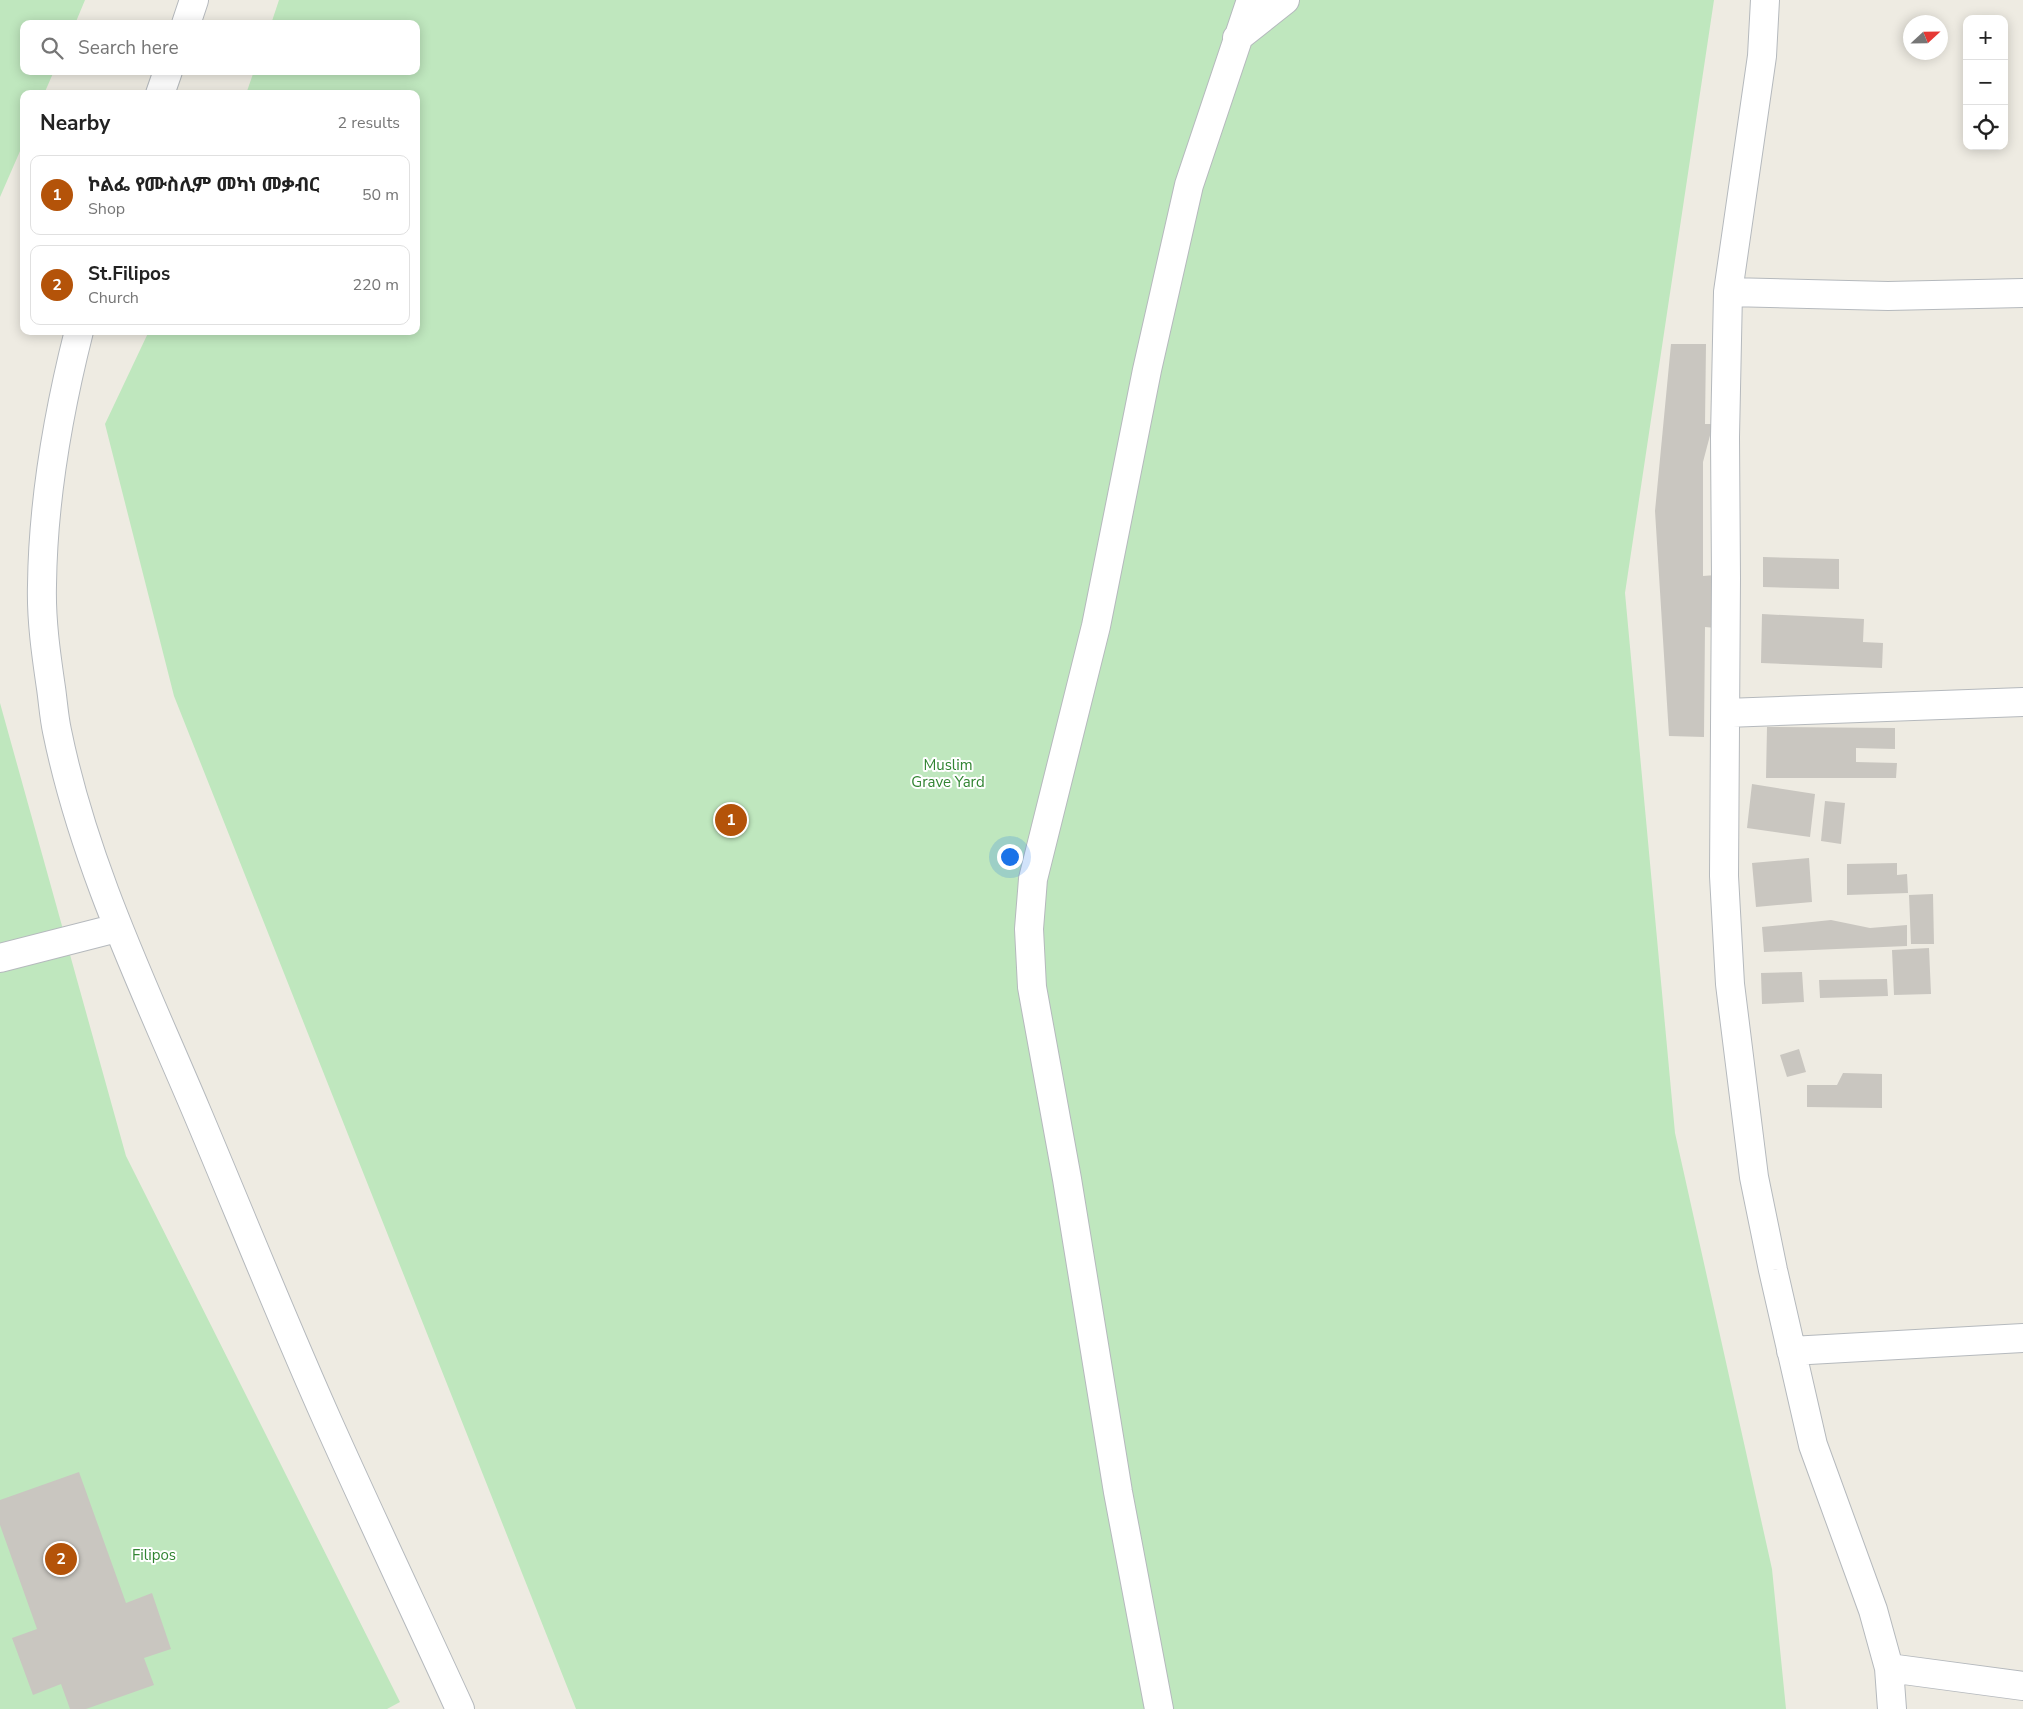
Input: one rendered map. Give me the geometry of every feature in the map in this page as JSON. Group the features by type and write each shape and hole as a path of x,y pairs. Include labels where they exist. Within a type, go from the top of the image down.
{"street":[{"path":"187,20 194,0"},
{"path":"1158,1709 1118,1492 1067,1179 1032,987 1029,929 1033,879 1096,626 1146,370 1188,185 1251,0"},
{"path":"1237,38 1285,0"},
{"path":"1764,0 1762,56 1728,292 1725,437 1726,713 1724,876 1730,984 1754,1177 1812,1445 1873,1610 1889,1668 1892,1709"},
{"path":"161,90 167,75"},
{"path":"1728,292 1888,296 2023,293"},
{"path":"78,335 63,397 51,472 41,588 45,646 56,731 81,823 117,928 327,1420 460,1709"},
{"path":"1726,713 2023,702"},
{"path":"0,958 117,928"},
{"path":"1791,1351 2023,1338"},
{"path":"1889,1668 2023,1686"}],"green space":[{"path":"0,0 85,0 77,20 20,20 20,75 52,75 46,90 20,90 20,151 0,197"},
{"name":"Muslim Grave Yard","path":"279,0 1714,0 1625,593 1675,1133 1772,1569 1786,1709 576,1709 174,696 105,424 147,335 420,335 420,90 247,90 253,75 420,75 420,20 272,20"},
{"name":"Filipos","path":"0,703 126,1156 400,1702 387,1709 0,1709"}],"building":[{"path":"1671,344 1706,344 1705,424 1713,424 1703,462 1703,576 1716,575 1716,628 1705,627 1704,737 1669,736 1655,511"},
{"path":"1763,557 1839,559 1839,589 1763,587"},
{"path":"1762,614 1864,619 1863,642 1883,643 1882,668 1761,663"},
{"path":"1767,727 1895,728 1895,749 1856,748 1856,762 1897,763 1896,778 1766,778"},
{"path":"1752,784 1815,794 1810,837 1747,828"},
{"path":"1825,801 1845,803 1841,844 1821,841"},
{"path":"1809,858 1812,902 1756,907 1752,863"},
{"path":"1897,863 1897,875 1907,874 1908,893 1847,895 1847,864"},
{"path":"1933,894 1934,944 1911,944 1909,895"},
{"path":"1831,920 1870,928 1907,925 1907,946 1764,952 1762,927"},
{"path":"1929,948 1931,994 1894,995 1892,950"},
{"path":"1802,972 1804,1002 1762,1004 1761,973"},
{"path":"1887,979 1888,996 1820,998 1819,980"},
{"path":"1799,1049 1806,1072 1787,1077 1780,1055"},
{"path":"1843,1073 1882,1074 1882,1108 1807,1107 1807,1085 1837,1085"},
{"path":"79,1472 126,1603 152,1593 171,1649 144,1658 154,1685 86,1709 70,1709 61,1684 33,1695 12,1638 37,1629 0,1525 0,1500"}],"place":[{"name":"ኮልፌ የሙስሊም መካነ መቃብር","path":"731,820"},
{"name":"St.Filipos","path":"61,1559"}]}
